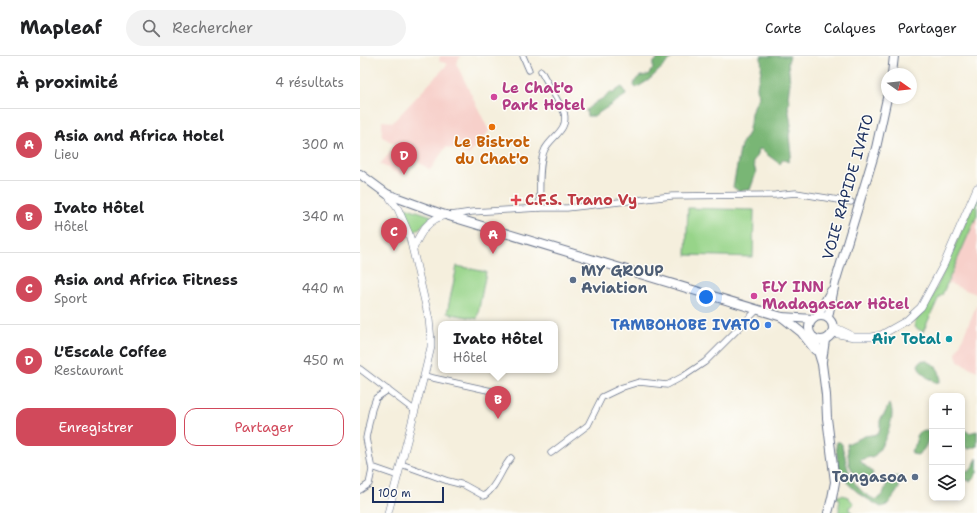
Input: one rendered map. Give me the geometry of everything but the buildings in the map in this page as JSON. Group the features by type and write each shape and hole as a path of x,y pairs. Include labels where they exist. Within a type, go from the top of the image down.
{"main road":[{"path":"893,68 894,56"},
{"name":"VOIE RAPIDE IVATO","path":"835,283 871,163 886,104"},
{"path":"360,174 387,194 448,215 758,309 782,317 819,340 825,340"},
{"path":"828,317 835,283"},
{"path":"828,513 835,482 834,466 827,418 822,364 809,329 810,323 835,283"},
{"path":"782,317 815,317 823,315 832,321 833,330 825,340 822,364"},
{"path":"782,317 801,332 815,351 822,364"}],"street":[{"path":"523,56 529,70"},
{"path":"540,208 542,158 546,147 562,129 565,118 564,112 541,72"},
{"path":"833,330 854,337 872,337 881,335 906,321 921,307 944,264 977,188"},
{"path":"413,249 418,237 425,227 435,219 448,215 472,212 567,208 672,196 796,193 851,202"},
{"path":"387,194 398,208 409,234 429,319 431,347 388,513"},
{"path":"551,453 588,425 602,397 623,387 639,382 667,385 684,376 705,362 758,309"},
{"path":"360,369 414,410"},
{"path":"424,376 501,393"},
{"path":"360,490 369,484 372,470 366,438 372,409 376,398 388,390"},
{"path":"401,464 448,481 464,485 484,496 490,492 511,458"},
{"path":"372,467 398,476"}],"shaded area":[{"path":"440,56 461,56 456,63 489,131 469,155 446,147 430,170 414,159 400,175 380,164 397,145 382,137 382,121 393,122 448,64 439,61"},
{"path":"977,215 977,292 976,294 948,283"},
{"path":"977,304 977,371 959,362 956,354"}],"green space":[{"path":"661,56 674,56 649,80 636,88 634,86 637,79 648,75 653,68 653,63"},
{"path":"761,56 790,56 788,62 790,83 788,97 790,101 788,106 791,125 789,136 791,154 788,162 783,159 780,164 761,149 758,150 756,158 753,161 756,173 750,190 742,190 740,192 733,187 741,145 748,133 751,113 759,96 757,85 761,68"},
{"path":"622,87 626,95 594,116 587,116 586,110 598,101 605,98 609,93 611,92 613,94"},
{"path":"977,196 977,215 942,295 939,297 923,332 915,327 915,322 932,298"},
{"path":"402,206 432,216 413,234"},
{"path":"688,208 754,210 753,257 686,255"},
{"path":"457,266 486,272 477,319 447,313"},
{"path":"923,360 931,363 937,368 940,375 939,383 929,379 921,371 918,365"},
{"path":"889,404 892,409 891,423 880,448 872,458 869,457 860,460 873,473 871,477 866,480 854,474 849,464 847,444 865,436 878,434 880,421"},
{"path":"965,430 969,433 977,431 977,446 969,449 966,448"},
{"path":"929,431 929,435 924,448 917,455 913,454 911,451 917,442 916,436 919,432"},
{"path":"837,442 842,444 851,477 859,488 869,497 876,500 883,494 889,478 898,476 899,488 887,505 881,507 870,500 852,487 843,477 839,468 836,446"},
{"path":"977,458 977,473 975,477 971,481 965,480 965,472 973,467"},
{"path":"842,495 848,497 854,504 849,507 849,510 853,513 839,513 840,500 835,497"}],"place":[{"name":"Le Chat'o Park Hotel","path":"494,97"},
{"name":"Le Bistrot du Chat'o","path":"492,127"},
{"name":"L'Escale Coffee","path":"404,175"},
{"name":"C.F.S. Trano Vy","path":"516,200"},
{"name":"Asia and Africa Fitness","path":"394,251"},
{"name":"Asia and Africa Hotel","path":"493,254"},
{"name":"MY GROUP Aviation","path":"573,280"},
{"name":"FLY INN Madagascar Hôtel","path":"754,296"},
{"name":"TAMBOHOBE IVATO","path":"768,325"},
{"name":"Air Total","path":"949,339"},
{"name":"Ivato Hôtel","path":"498,419"},
{"name":"Tongasoa","path":"915,477"}]}
